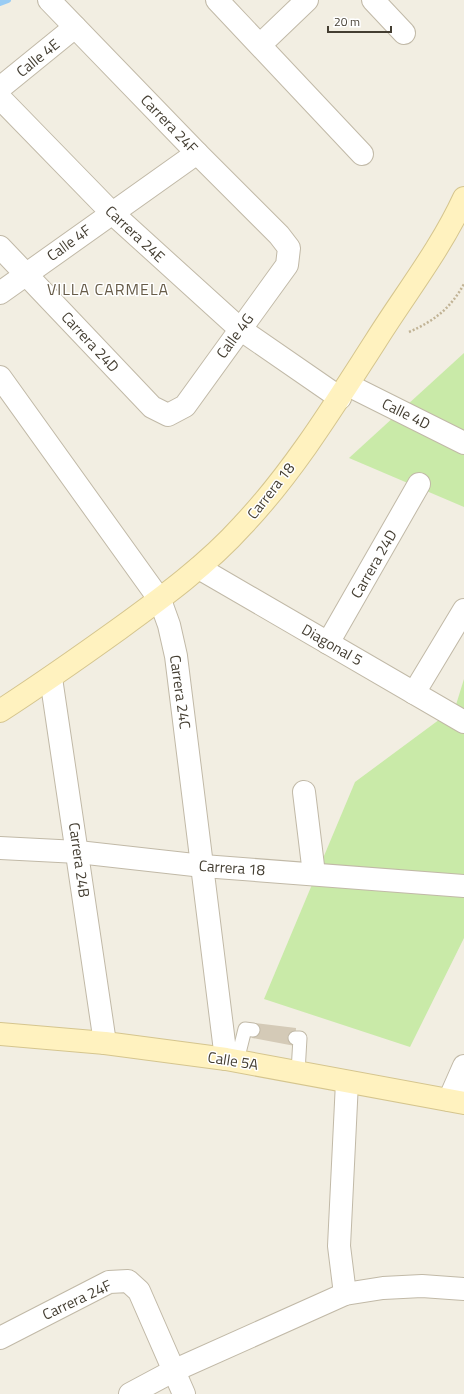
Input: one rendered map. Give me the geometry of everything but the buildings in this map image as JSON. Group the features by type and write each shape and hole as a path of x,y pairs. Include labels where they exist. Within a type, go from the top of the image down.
{"street":[{"name":"Carrera 24F","path":"49,0 197,153 279,235 289,248"},
{"path":"217,0 362,154"},
{"path":"260,45 307,0"},
{"path":"373,0 404,33"},
{"name":"Calle 4E","path":"0,88 75,28"},
{"name":"Carrera 24E","path":"0,98 110,212 240,329 344,392"},
{"name":"Calle 4F","path":"0,293 110,212 197,153"},
{"name":"Carrera 18","path":"0,711 51,678 160,600 199,568 244,525 278,483 344,392 453,222 464,198"},
{"name":"Carrera 24D","path":"0,247 152,407 168,415"},
{"name":"Calle 4G","path":"168,415 185,406 287,265 289,248"},
{"name":"Carrera 24C","path":"0,377 160,600 169,624 176,656 203,866 232,1060"},
{"name":"Calle 4D","path":"344,392 464,443"},
{"name":"Carrera 24D","path":"328,643 419,484"},
{"name":"Diagonal 5","path":"199,568 464,722"},
{"path":"414,693 464,610"},
{"name":"Carrera 24B","path":"51,678 105,1042"},
{"path":"304,792 314,874"},
{"name":"Carrera 18","path":"0,848 78,852 203,866 464,886"},
{"name":"Calle 5A","path":"0,1034 105,1042 232,1060 456,1102"},
{"path":"456,1102 464,1066"},
{"path":"345,1294 338,1246 346,1082"},
{"name":"Carrera 24F","path":"0,1338 110,1282 128,1281 139,1291 184,1394"},
{"path":"130,1394 173,1371 345,1294 383,1288 422,1286 464,1289"}],"lane":[{"path":"232,1060 245,1028 254,1030"},
{"path":"295,1038 300,1038 298,1072"}],"path":[{"path":"376,341 404,334 430,323 455,300 464,284"}],"green space":[{"path":"464,353 464,507 349,458"},
{"path":"464,679 464,938 410,1047 264,999 355,782 455,708"}],"waterway":[{"path":"0,3 8,0"}],"district":[{"name":"VILLA CARMELA","path":"108,289"}]}
